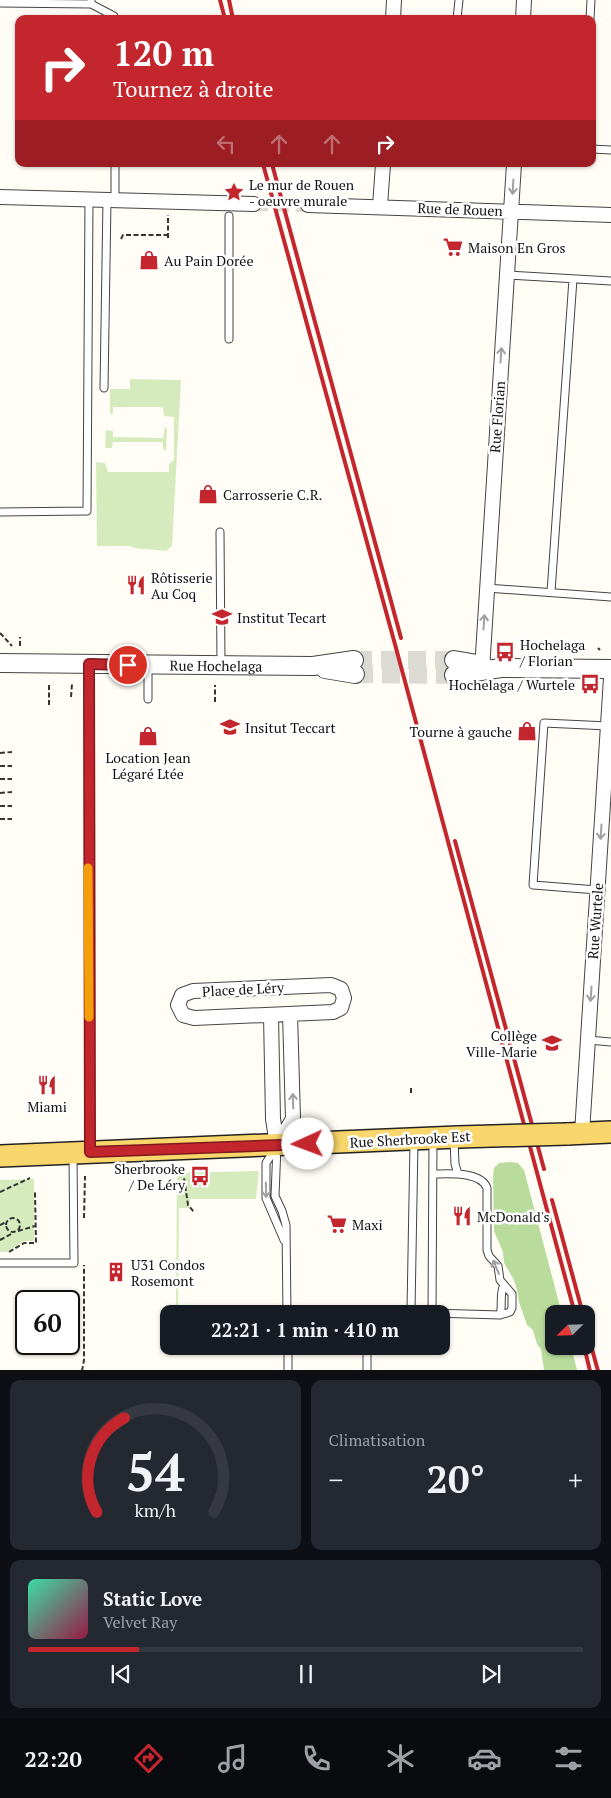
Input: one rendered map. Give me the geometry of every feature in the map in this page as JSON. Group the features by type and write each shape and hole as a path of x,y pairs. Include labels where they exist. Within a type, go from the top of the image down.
{"main road":[{"name":"Rue Sherbrooke Est","path":"0,1156 611,1132"}],"street":[{"path":"393,15 394,0"},
{"path":"523,15 524,0"},
{"path":"380,206 383,167"},
{"name":"Rue Florian","path":"482,668 514,167"},
{"path":"0,197 254,204"},
{"name":"Rue de Rouen","path":"308,205 380,206 611,216"},
{"name":"Rue Hochelaga","path":"0,663 354,667"},
{"path":"454,668 611,669"},
{"name":"Rue Wurtele","path":"574,1133 588,1040 611,678"},
{"name":"Place de Léry","path":"336,986 343,993 344,1004 338,1011 271,1015 188,1017 183,1015 180,1010 179,1000 182,996 193,991 336,986"},
{"name":"Place de Léry","path":"277,1145 293,1120 290,1014"},
{"name":"Place de Léry","path":"271,1015 273,1119 277,1145"}],"lane":[{"path":"457,15 459,0"},
{"path":"590,15 591,0"},
{"path":"0,3 91,2 112,15"},
{"path":"596,148 611,150"},
{"path":"104,388 111,200 115,167"},
{"path":"0,512 87,511 89,200"},
{"path":"229,216 229,339"},
{"path":"507,275 611,281"},
{"path":"551,592 573,278"},
{"path":"220,532 221,666"},
{"path":"486,588 611,597"},
{"path":"0,1263 74,1263 81,1152 89,664"},
{"path":"148,665 148,700"},
{"path":"597,890 533,885 544,723 609,726"},
{"path":"588,1040 611,1042"},
{"path":"456,1137 455,1164 458,1174"},
{"path":"423,1139 433,1174 432,1313 498,1315 510,1312 512,1308 512,1294 500,1280 498,1266 489,1256 487,1250 487,1188 485,1182 458,1174 433,1174"},
{"path":"411,1305 423,1139"},
{"path":"277,1145 275,1196 286,1225 287,1305"},
{"path":"288,1355 288,1370"},
{"path":"367,1355 367,1370"}],"path":[{"path":"121,239 123,235 168,237 168,215"},
{"path":"0,633 12,646"},
{"path":"20,637 20,646"},
{"path":"49,684 49,705"},
{"path":"72,684 72,697"},
{"path":"215,702 216,685"},
{"path":"0,753 12,752"},
{"path":"0,766 12,766"},
{"path":"0,780 12,779"},
{"path":"0,793 12,792"},
{"path":"0,806 12,806"},
{"path":"0,819 12,819"},
{"path":"411,1088 411,1095"},
{"path":"310,1159 312,1166"},
{"path":"183,1171 188,1205 194,1212"},
{"path":"84,1224 85,1176"},
{"path":"0,1192 30,1178"},
{"path":"7,1253 24,1242 36,1243 35,1192"},
{"path":"0,1225 11,1218 18,1220 20,1227 16,1232"},
{"path":"6,1222 6,1227 9,1231 16,1232"},
{"path":"0,1240 16,1232 36,1226"},
{"path":"82,1370 84,1360 84,1263"}],"green space":[{"path":"130,379 181,380 172,546 166,551 130,546 97,546 96,462 105,463 108,472 169,472 169,464 174,460 174,417 164,416 163,407 113,407 113,414 110,414 110,389 130,389"},
{"path":"165,427 167,429 166,451 163,449 163,442 113,442 112,448 105,448 106,430 113,431 113,437 163,438"},
{"path":"499,1163 518,1163 524,1170 560,1305 545,1305 545,1355 573,1355 577,1370 544,1370 541,1349 537,1344 533,1330 527,1325 514,1280 504,1263 503,1252 494,1231 493,1176 494,1168"},
{"path":"259,1171 256,1199 190,1199 189,1208 179,1208 178,1305 176,1305 177,1173"},
{"path":"34,1179 34,1241 24,1241 7,1252 0,1252 0,1180"}],"tunnel":[{"path":"254,204 308,205"},
{"path":"354,660 454,660"},
{"path":"355,674 454,675"}],"railway":[{"path":"220,0 224,15"},
{"path":"229,0 232,15"},
{"path":"264,167 396,648 573,1305"},
{"path":"273,167 401,638"},
{"path":"455,841 544,1169"},
{"path":"552,1200 581,1305"},
{"path":"586,1355 590,1370"},
{"path":"594,1355 598,1370"}],"slow traffic":[{"path":"88,868 89,1017"}],"place":[{"name":"Le mur de Rouen - oeuvre murale","path":"234,192"},
{"name":"Maison En Gros","path":"453,247"},
{"name":"Au Pain Dorée","path":"149,260"},
{"name":"Carrosserie C.R.","path":"208,494"},
{"name":"Rôtisserie Au Coq","path":"136,585"},
{"name":"Institut Tecart","path":"222,617"},
{"name":"Hochelaga / Florian","path":"505,652"},
{"name":"Hochelaga / Wurtele","path":"590,684"},
{"name":"Insitut Teccart","path":"230,727"},
{"name":"Tourne à gauche","path":"527,731"},
{"name":"Location Jean Légaré Ltée","path":"148,736"},
{"name":"Collège Ville-Marie","path":"552,1043"},
{"name":"Miami","path":"47,1085"},
{"name":"Sherbrooke / De Léry","path":"200,1176"},
{"name":"McDonald's","path":"462,1216"},
{"name":"Maxi","path":"337,1224"},
{"name":"U31 Condos Rosemont","path":"116,1272"}],"route":[{"path":"128,665 89,664 90,1152 308,1144"}]}
